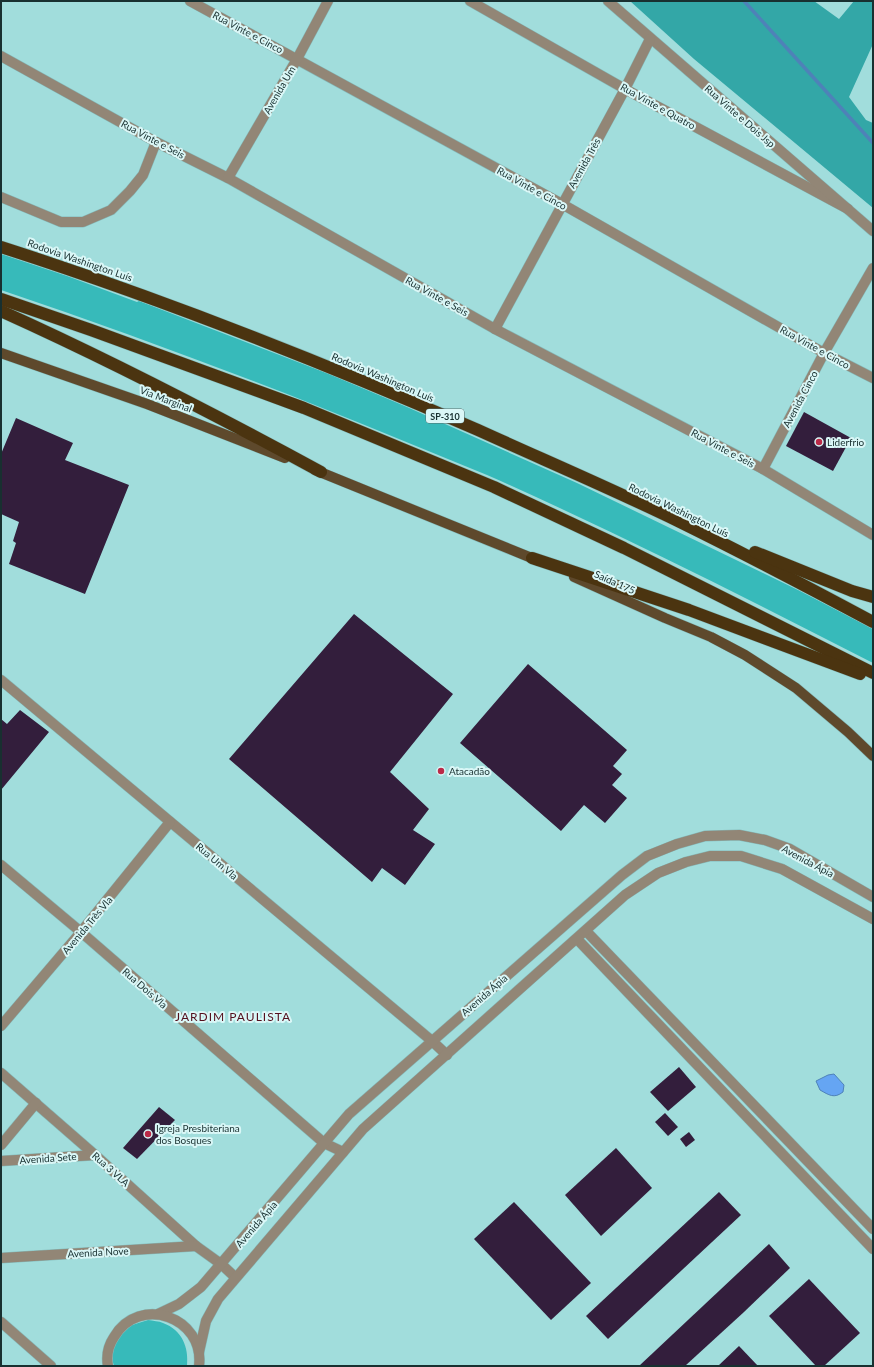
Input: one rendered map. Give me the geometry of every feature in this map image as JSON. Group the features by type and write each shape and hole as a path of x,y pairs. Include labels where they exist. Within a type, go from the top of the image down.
{"highway":[{"name":"Rodovia Washington Luís","path":"1,247 121,286 223,324 441,414 675,520 802,584 873,622"},
{"path":"1,299 91,330 304,408 494,487 624,548 873,673"},
{"path":"1,311 151,382 321,472"},
{"path":"675,520 852,591 873,597"},
{"path":"532,558 689,610 873,678"}],"main road":[{"name":"Via Marginal","path":"1,353 147,404 321,472"},
{"name":"Saída 175","path":"321,472 532,558 658,615 711,637 745,655 796,688 848,732 873,756"}],"street":[{"name":"Rua Vinte e Cinco","path":"190,1 562,204 824,353 873,378"},
{"name":"Avenida Um","path":"228,178 297,59 328,1"},
{"name":"Rua Vinte e Quatro","path":"470,1 625,89 848,209"},
{"name":"Rua Vinte e Dois Jsp","path":"608,1 873,231"},
{"name":"Avenida Três","path":"495,329 625,89 650,39"},
{"name":"Rua Vinte e Seis","path":"1,56 156,142 228,178 495,329 763,469 873,535"},
{"path":"1,197 61,222 83,222 111,210 130,191 143,175 156,142"},
{"name":"Avenida Cinco","path":"763,469 824,353 873,268"},
{"name":"Rua Um Vla","path":"1,680 447,1055"},
{"name":"Avenida Três Vla","path":"1,1026 81,932 170,822"},
{"name":"Avenida Ápia","path":"158,1314 180,1304 201,1287 349,1114 622,875 647,856 677,844 705,836 739,835 766,840 790,849 873,897"},
{"name":"Avenida Ápia","path":"199,1352 206,1321 218,1299 235,1277 363,1129 625,895 658,873 686,862 710,856 741,856 782,870 873,919"},
{"name":"Rua Dois Vla","path":"1,866 81,932 324,1143 343,1152"},
{"path":"586,931 873,1229"},
{"path":"577,939 873,1249"},
{"name":"Rua 3 VLA","path":"1,1072 196,1246 221,1264 235,1277"},
{"path":"1,1145 36,1103"},
{"name":"Avenida Sete","path":"1,1161 95,1155"},
{"name":"Avenida Nove","path":"1,1258 196,1246"},
{"path":"107,1363 110,1343 118,1330 129,1320 143,1315 158,1314 173,1318 185,1326 194,1338 199,1352 199,1366"},
{"path":"1,1322 51,1366"}],"shaded area":[{"path":"630,1 814,1 839,19 854,1 873,1 873,44 849,97 866,120 873,123 873,208 694,59"},
{"path":"1,254 67,276 137,302 139,301 329,374 577,483 798,590 873,629 873,663 730,590 487,475 346,417 248,379 150,342 1,290"},
{"path":"834,1074 844,1085 843,1092 834,1096 820,1090 816,1081 828,1075"},
{"path":"148,1320 158,1321 175,1330 183,1340 187,1352 187,1366 114,1366 114,1348 119,1337 132,1325"}],"building":[{"name":"Liderfrio","path":"804,412 851,438 833,471 786,446"},
{"path":"16,418 73,443 65,460 129,485 85,594 9,564 16,543 13,541 19,522 1,514 1,454"},
{"path":"354,614 453,694 390,772 429,809 413,830 435,844 405,885 382,868 372,882 229,759"},
{"path":"528,664 627,750 613,766 622,774 612,785 627,798 605,823 584,805 561,831 460,743"},
{"path":"20,710 49,732 1,790 1,719 7,724"},
{"path":"679,1067 696,1087 668,1111 650,1092"},
{"name":"Igreja Presbiteriana dos Bosques","path":"159,1107 175,1120 137,1159 123,1148"},
{"path":"665,1113 678,1127 668,1136 655,1122"},
{"path":"689,1132 695,1140 686,1147 680,1139"},
{"path":"616,1148 652,1188 601,1236 565,1195"},
{"path":"719,1192 741,1215 608,1339 586,1316"},
{"path":"514,1202 591,1283 551,1320 474,1239"},
{"path":"769,1244 790,1268 744,1312 685,1366 639,1366"},
{"path":"809,1279 860,1333 824,1366 816,1366 769,1316"},
{"path":"739,1346 758,1366 718,1366"}],"waterway":[{"path":"744,1 873,143"}],"place":[{"name":"Liderfrio","path":"819,442"},
{"name":"Atacadão","path":"441,771"},
{"name":"Igreja Presbiteriana dos Bosques","path":"148,1134"}],"district":[{"name":"JARDIM PAULISTA","path":"233,1016"}]}
